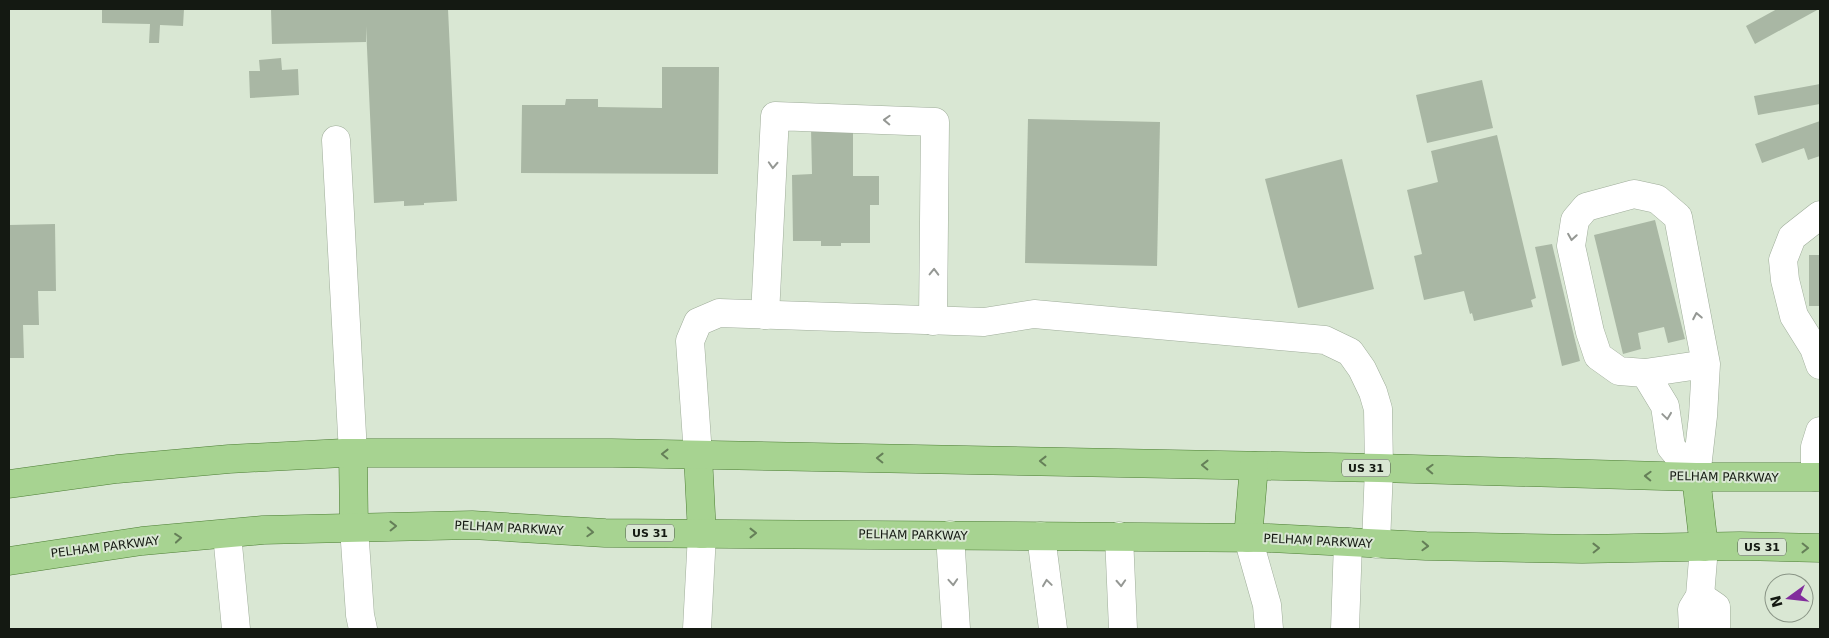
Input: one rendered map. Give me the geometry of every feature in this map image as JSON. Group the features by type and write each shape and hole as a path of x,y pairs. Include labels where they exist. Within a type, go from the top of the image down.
{"main road":[{"name":"PELHAM PARKWAY","path":"9,484 117,469 201,461 353,453 698,455 1379,468 1696,477 1818,477"},
{"path":"353,453 354,527"},
{"path":"698,455 702,534"},
{"path":"1248,538 1254,466"},
{"path":"1696,477 1704,547"},
{"name":"PELHAM PARKWAY","path":"9,561 142,541 263,530 472,524 605,532 702,534 1119,536 1248,538 1426,546 1820,548"}],"street":[{"path":"765,315 775,116 935,122 934,320"},
{"path":"336,140 353,453"},
{"path":"1696,477 1703,416 1706,364 1678,217 1657,199 1634,194 1586,207 1575,220 1571,246 1590,332 1598,356 1619,371 1645,373 1706,364"},
{"path":"1820,215 1792,237 1783,260 1785,280 1794,316 1814,348 1820,364"},
{"path":"698,455 690,341 698,322 719,313 984,322 1034,314 1325,340 1350,352 1362,369 1373,392 1378,409 1379,468 1376,544"},
{"path":"1645,373 1666,406 1672,447 1696,477"},
{"path":"1818,477 1815,447 1820,431"},
{"path":"354,527 360,615 363,629"},
{"path":"227,534 236,629"},
{"path":"697,629 702,534"},
{"path":"950,536 956,629"},
{"path":"1040,536 1053,629"},
{"path":"1119,536 1123,629"},
{"path":"1248,538 1267,605 1269,629"},
{"path":"1345,629 1348,542"},
{"path":"1692,629 1692,609 1700,596 1704,547"},
{"path":"1700,596 1716,607 1716,629"}],"building":[{"path":"102,9 184,9 183,26 160,25 159,43 149,43 150,24 102,23"},
{"path":"271,9 448,9 457,201 404,206 404,201 374,203 366,26 366,42 272,44"},
{"path":"1777,9 1819,9 1755,44 1746,26"},
{"path":"281,58 282,70 298,69 299,95 250,98 249,71 260,71 259,60"},
{"path":"662,67 719,67 718,174 521,173 522,105 565,105 566,99 598,99 598,107 662,108"},
{"path":"1482,80 1493,128 1427,143 1416,95"},
{"path":"1820,84 1820,104 1758,115 1754,96"},
{"path":"1028,119 1160,122 1157,266 1025,263"},
{"path":"1820,121 1820,156 1808,160 1804,148 1762,163 1755,144"},
{"path":"811,128 853,128 853,176 879,176 879,205 870,205 870,243 841,243 841,246 821,246 821,241 793,241 792,175 812,174"},
{"path":"1497,135 1536,298 1531,300 1533,307 1474,321 1472,313 1470,314 1464,291 1424,300 1414,256 1422,254 1407,190 1438,182 1431,151"},
{"path":"1342,159 1374,289 1298,308 1265,179"},
{"path":"1655,220 1685,339 1668,343 1664,327 1638,333 1641,349 1623,354 1594,235"},
{"path":"55,224 56,291 38,291 39,325 23,325 24,358 9,358 9,225"},
{"path":"1552,244 1580,361 1562,366 1535,247"},
{"path":"1809,255 1820,255 1820,306 1809,306"}]}
